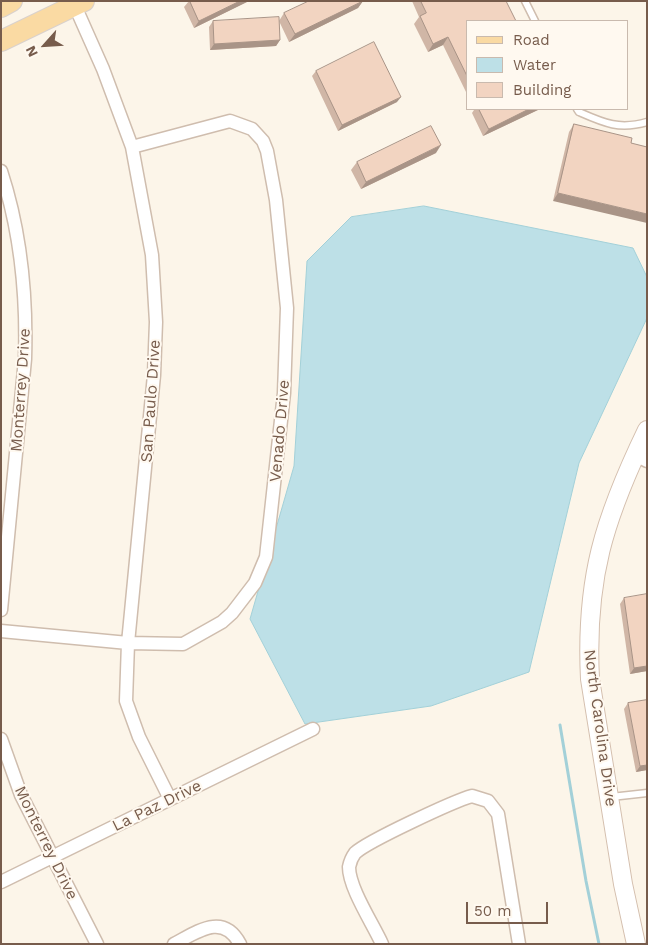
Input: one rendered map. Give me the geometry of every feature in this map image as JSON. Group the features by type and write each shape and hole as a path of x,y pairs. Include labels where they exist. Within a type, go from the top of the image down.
{"main road":[{"path":"1,7 12,1"},
{"path":"1,41 79,3"},
{"name":"North Carolina Drive","path":"636,944 623,884 590,679 589,610 601,541 612,506 641,458 647,430"}],"street":[{"name":"San Paulo Drive","path":"79,3 132,147 152,255 156,322 152,407 125,684 129,713 170,799"},
{"name":"Venado Drive","path":"1,630 128,643 183,644 227,618 255,583 266,557 275,492 284,394 287,308 276,200 267,151 257,133 240,123 222,122 132,147"},
{"name":"Monterrey Drive","path":"1,171 12,208 23,267 26,320 25,359 1,610"},
{"name":"La Paz Drive","path":"1,882 313,729"},
{"name":"Monterrey Drive","path":"1,739 21,795 97,944"},
{"path":"382,944 354,886 350,872 351,859 356,853 373,842 463,798 472,796 480,797 490,803 498,814 519,944"},
{"path":"174,944 204,928 217,926 224,927 230,931 240,944"}],"lane":[{"path":"525,1 534,20"},
{"path":"578,110 605,124 630,127 647,122"},
{"path":"609,798 647,793"}],"water":[{"path":"424,206 633,248 647,277 647,318 579,463 529,672 431,706 305,724 250,619 294,466 307,261 351,217"}],"building":[{"path":"190,1 240,1 199,21"},
{"path":"309,1 363,1 295,34 284,13"},
{"path":"421,1 506,1 516,20 466,20 466,74 448,37 433,44 420,16 426,13"},
{"path":"279,17 280,40 214,44 213,21"},
{"path":"374,42 401,97 342,125 316,71"},
{"path":"480,110 527,110 489,129"},
{"path":"574,124 632,138 631,143 647,147 647,214 558,193"},
{"path":"431,126 441,145 366,182 357,162"},
{"path":"647,594 647,666 634,668 624,598"},
{"path":"647,700 647,765 640,766 628,703"}],"waterway":[{"path":"560,725 586,881 599,944"}]}
